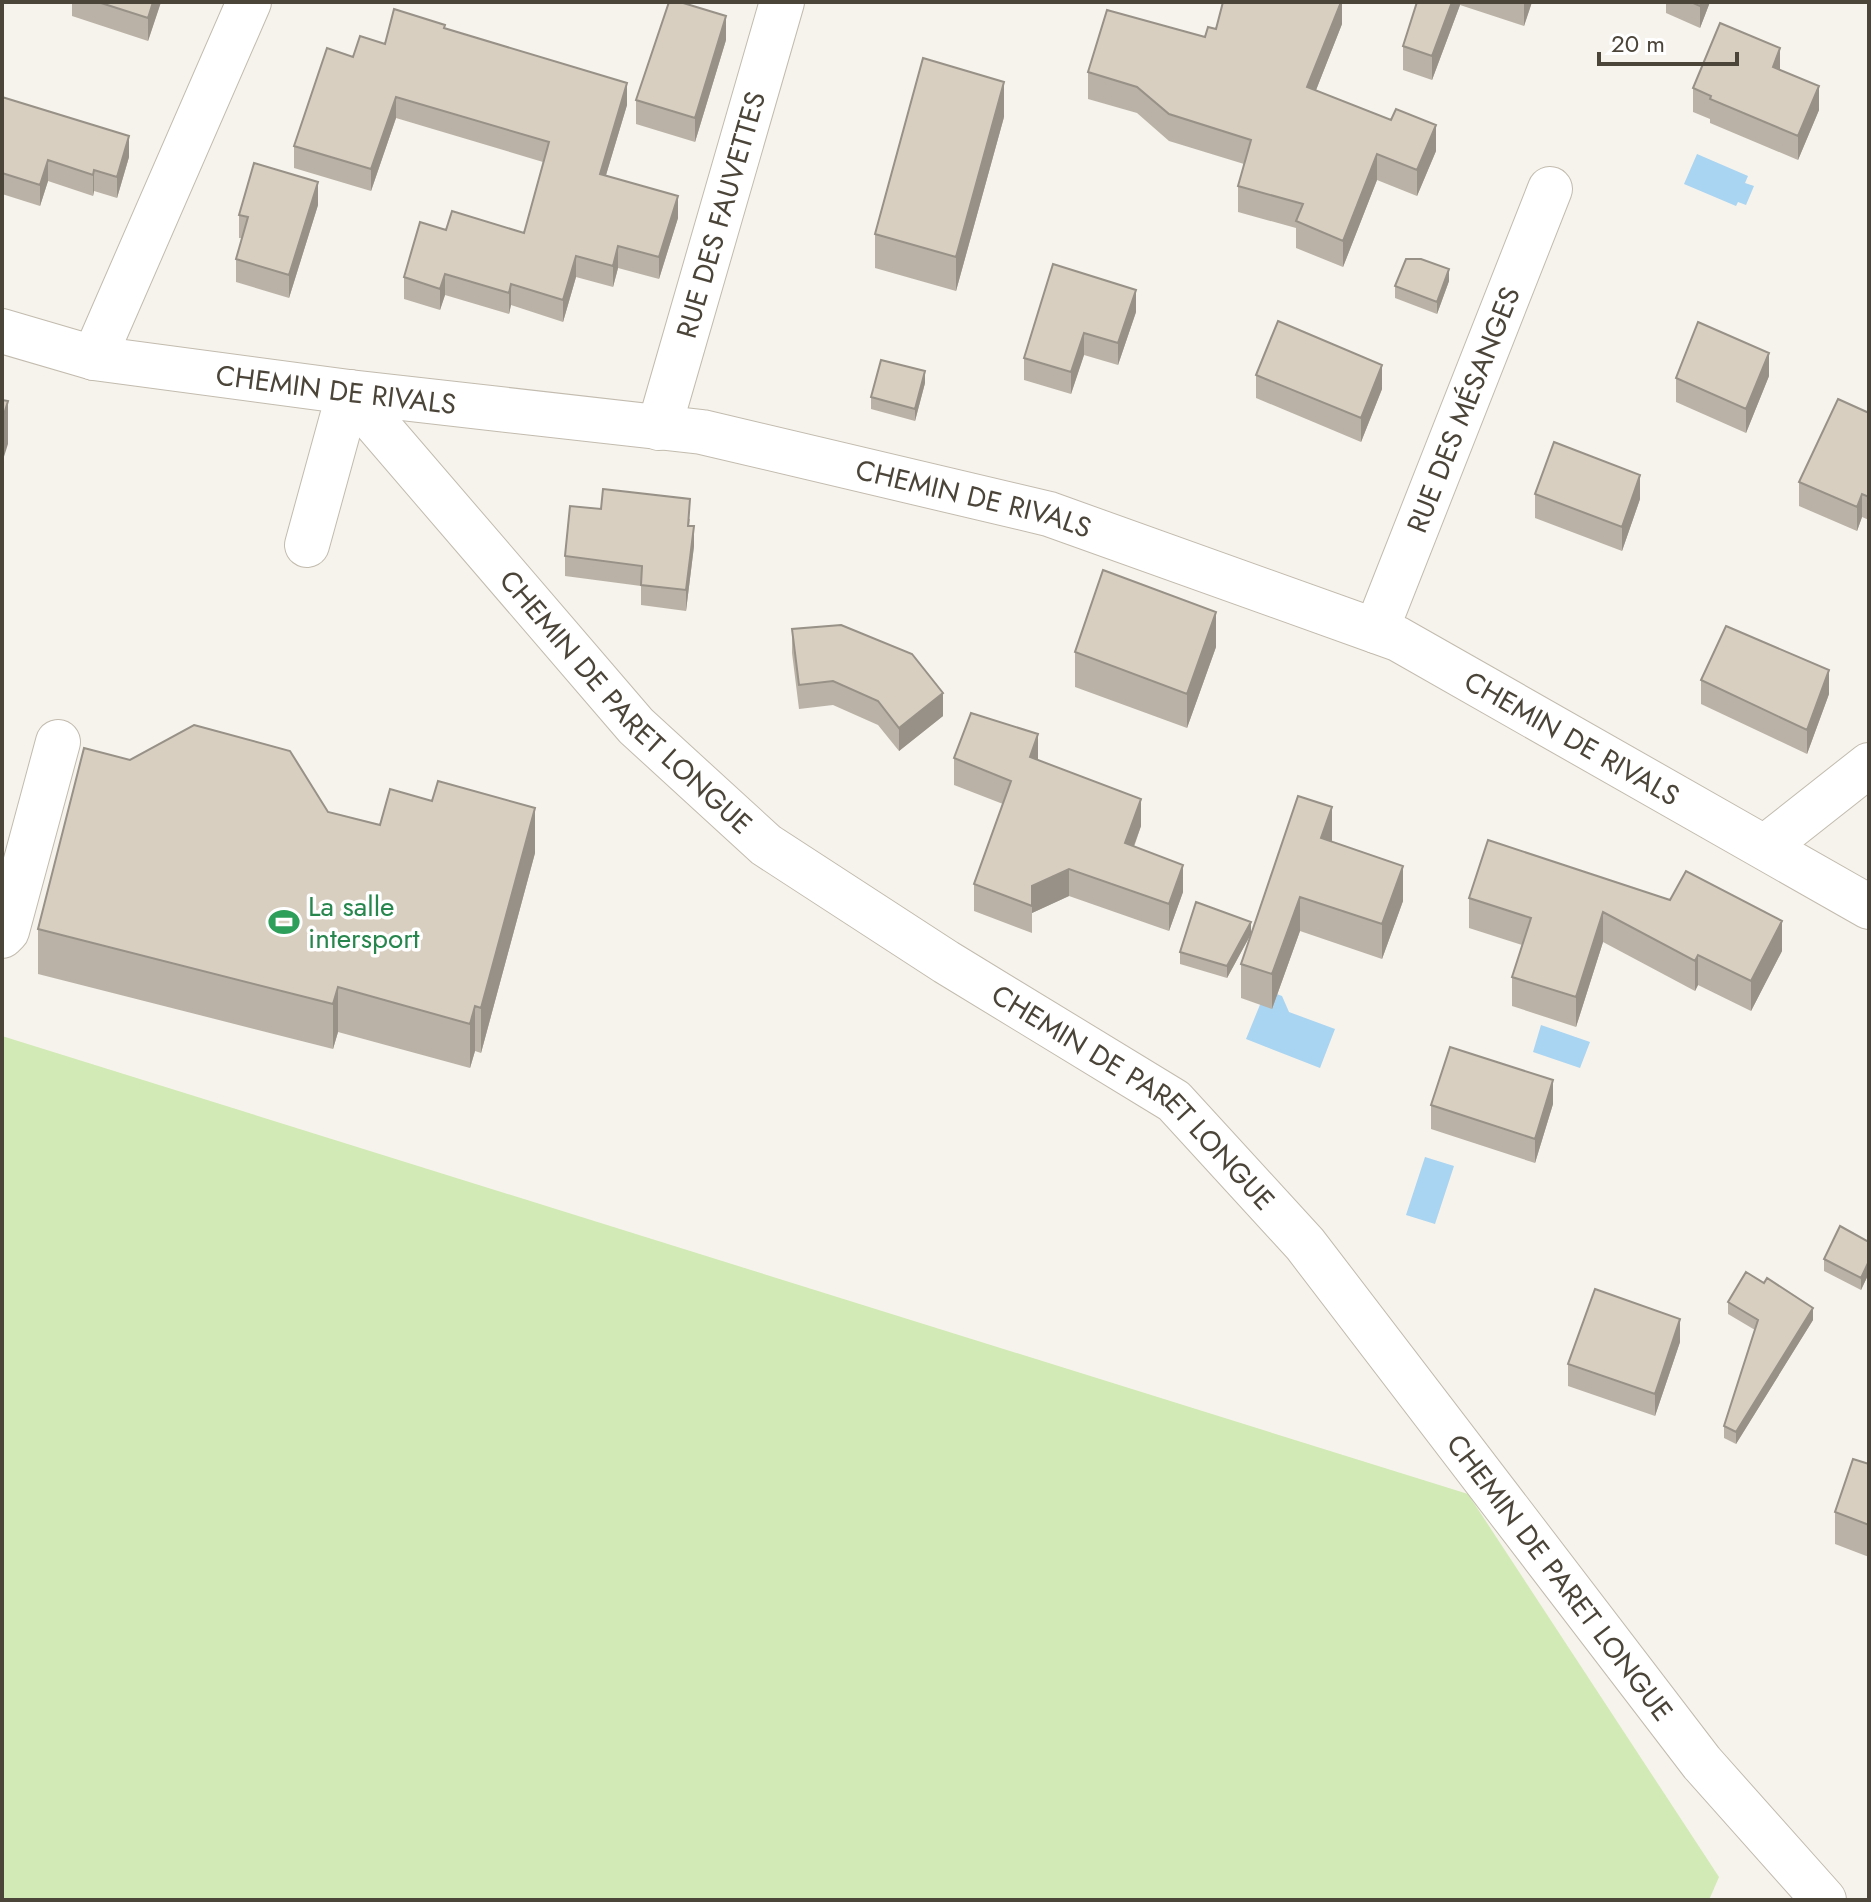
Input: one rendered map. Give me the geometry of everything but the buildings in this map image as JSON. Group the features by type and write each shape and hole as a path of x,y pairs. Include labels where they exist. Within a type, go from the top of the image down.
{"street":[{"path":"94,358 249,2"},
{"name":"RUE DES FAUVETTES","path":"659,428 782,2"},
{"name":"RUE DES MÉSANGES","path":"1376,631 1550,189"},
{"name":"CHEMIN DE RIVALS","path":"2,331 94,358 349,392 702,432 1049,514 1398,639 1869,907"},
{"path":"307,545 349,392"},
{"name":"CHEMIN DE PARET LONGUE","path":"349,392 636,726 766,845 946,962 1174,1101 1305,1244 1702,1763 1824,1900"},
{"path":"2,936 7,931 58,742"},
{"path":"1765,847 1869,765"}],"green space":[{"path":"2,1036 1468,1494 1719,1877 1709,1900 2,1900"}],"water":[{"path":"1697,154 1748,176 1745,183 1754,186 1746,205 1738,202 1736,206 1684,184"},
{"path":"1266,990 1282,996 1289,1012 1335,1029 1320,1068 1246,1039"},
{"path":"1541,1025 1590,1042 1580,1068 1533,1052"},
{"path":"1425,1157 1454,1166 1435,1224 1406,1215"}],"place":[{"name":"La salle intersport","path":"284,922"}]}
